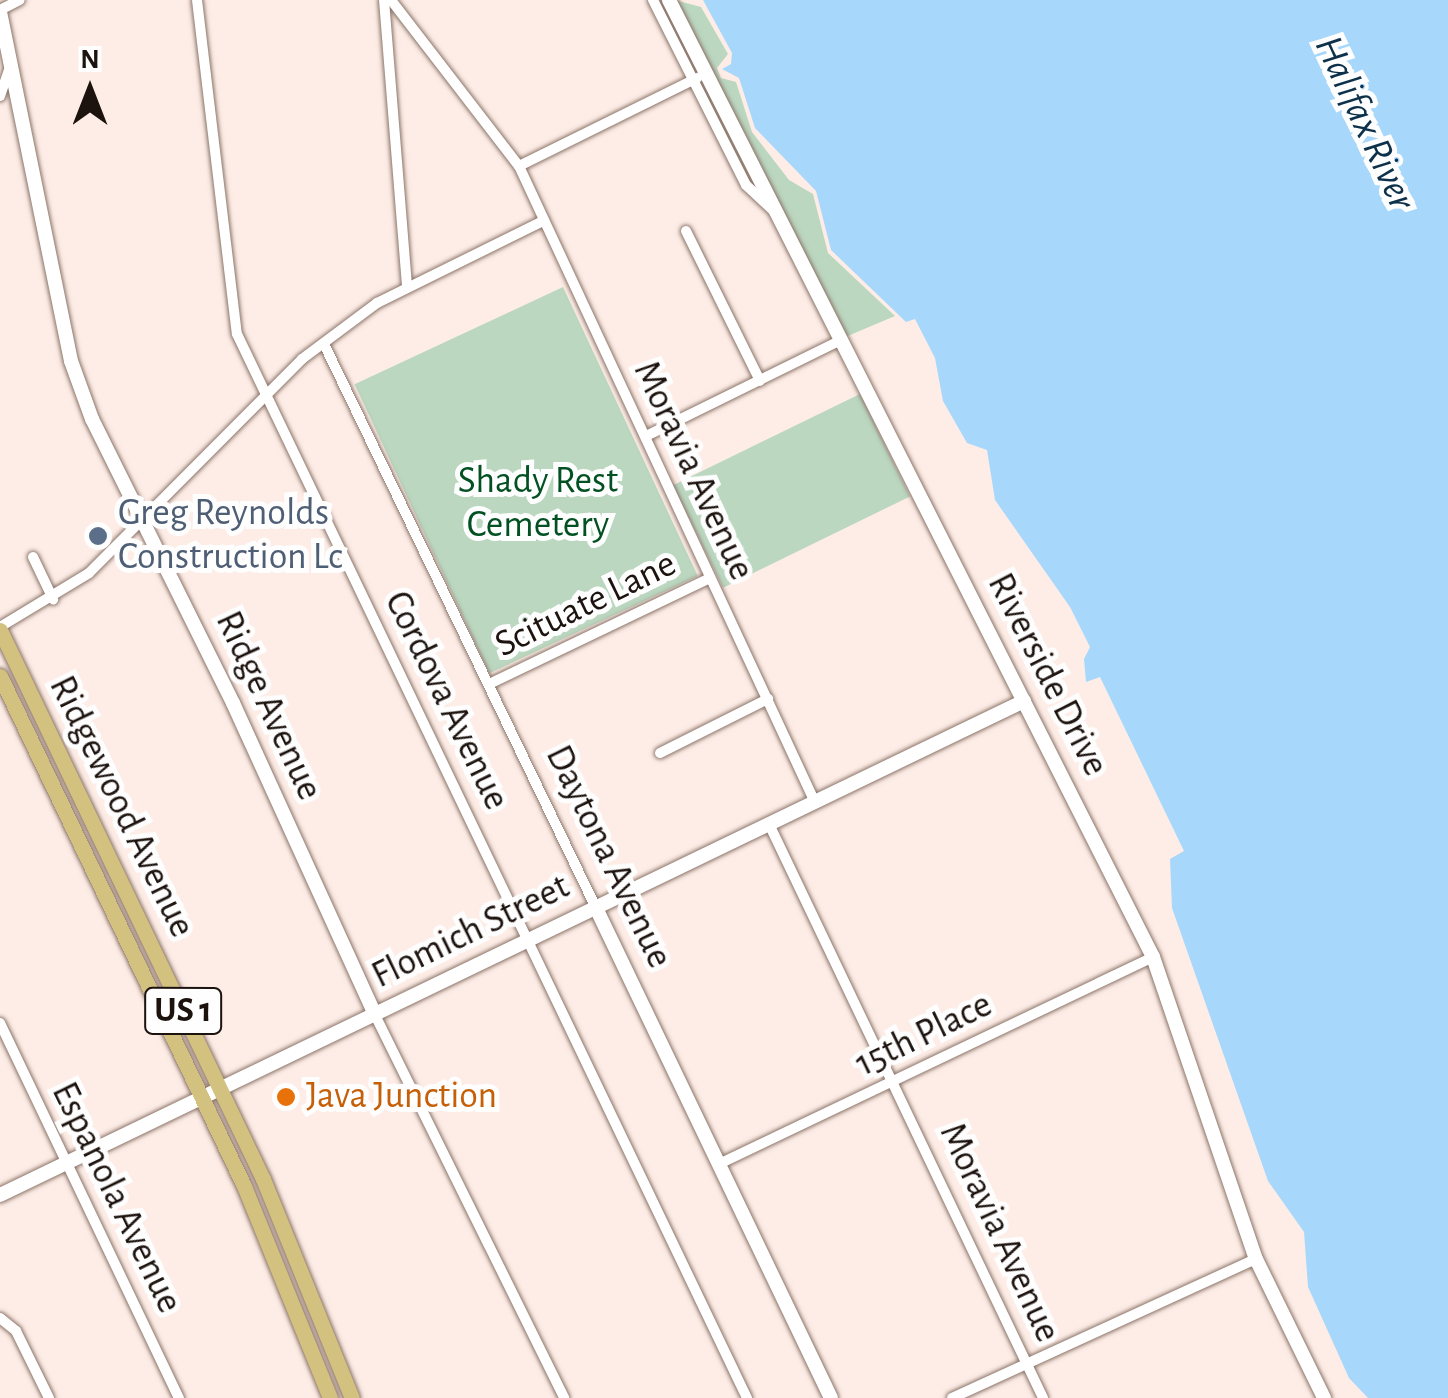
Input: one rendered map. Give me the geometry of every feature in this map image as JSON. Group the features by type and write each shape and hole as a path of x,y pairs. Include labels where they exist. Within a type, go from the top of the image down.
{"main road":[{"name":"Ridgewood Avenue","path":"0,628 221,1090 352,1398"},
{"name":"Ridgewood Avenue","path":"0,676 203,1098 330,1398"}],"street":[{"path":"0,11 20,0"},
{"name":"Cordova Avenue","path":"198,0 227,284 237,334 748,1398"},
{"path":"388,0 408,286"},
{"name":"Moravia Avenue","path":"388,0 518,166 814,800"},
{"path":"518,166 701,77 654,0"},
{"name":"Riverside Drive","path":"669,0 701,77 774,211 1154,958 1256,1259 1324,1398"},
{"name":"Ridge Avenue","path":"0,11 71,361 142,523 375,1015 564,1398"},
{"path":"0,96 10,66"},
{"path":"0,628 52,599 142,523 265,395 324,344 408,286 541,222"},
{"path":"686,231 760,381"},
{"path":"646,436 839,341"},
{"name":"Daytona Avenue","path":"324,344 831,1398"},
{"path":"33,557 52,599"},
{"name":"Scituate Lane","path":"489,684 708,579"},
{"path":"660,753 768,698"},
{"name":"Flomich Street","path":"0,1195 1024,702"},
{"name":"Moravia Avenue","path":"769,824 896,1083 1043,1398"},
{"name":"15th Place","path":"719,1164 1154,958"},
{"name":"Espanola Avenue","path":"0,1023 179,1398"},
{"path":"952,1398 1256,1259"},
{"path":"0,1318 16,1331 49,1398"}],"green space":[{"path":"675,0 701,7 728,54 717,68 721,78 736,82 752,132 789,180 813,194 828,253 895,316 843,338"},
{"name":"Shady Rest Cemetery","path":"563,287 698,576 489,673 355,384"},
{"path":"860,394 910,496 723,588 673,485"}],"water":[{"name":"Halifax River","path":"703,0 1448,0 1448,1398 1368,1398 1349,1378 1308,1287 1304,1232 1268,1181 1172,908 1170,859 1184,851 1100,677 1086,682 1084,659 1090,647 1070,607 995,500 987,450 967,443 943,401 935,358 915,319 906,322 831,250 816,191 755,128 739,78 722,69 731,64 732,53"}],"place":[{"name":"Greg Reynolds Construction Lc","path":"98,536"},
{"name":"Java Junction","path":"286,1097"}]}
